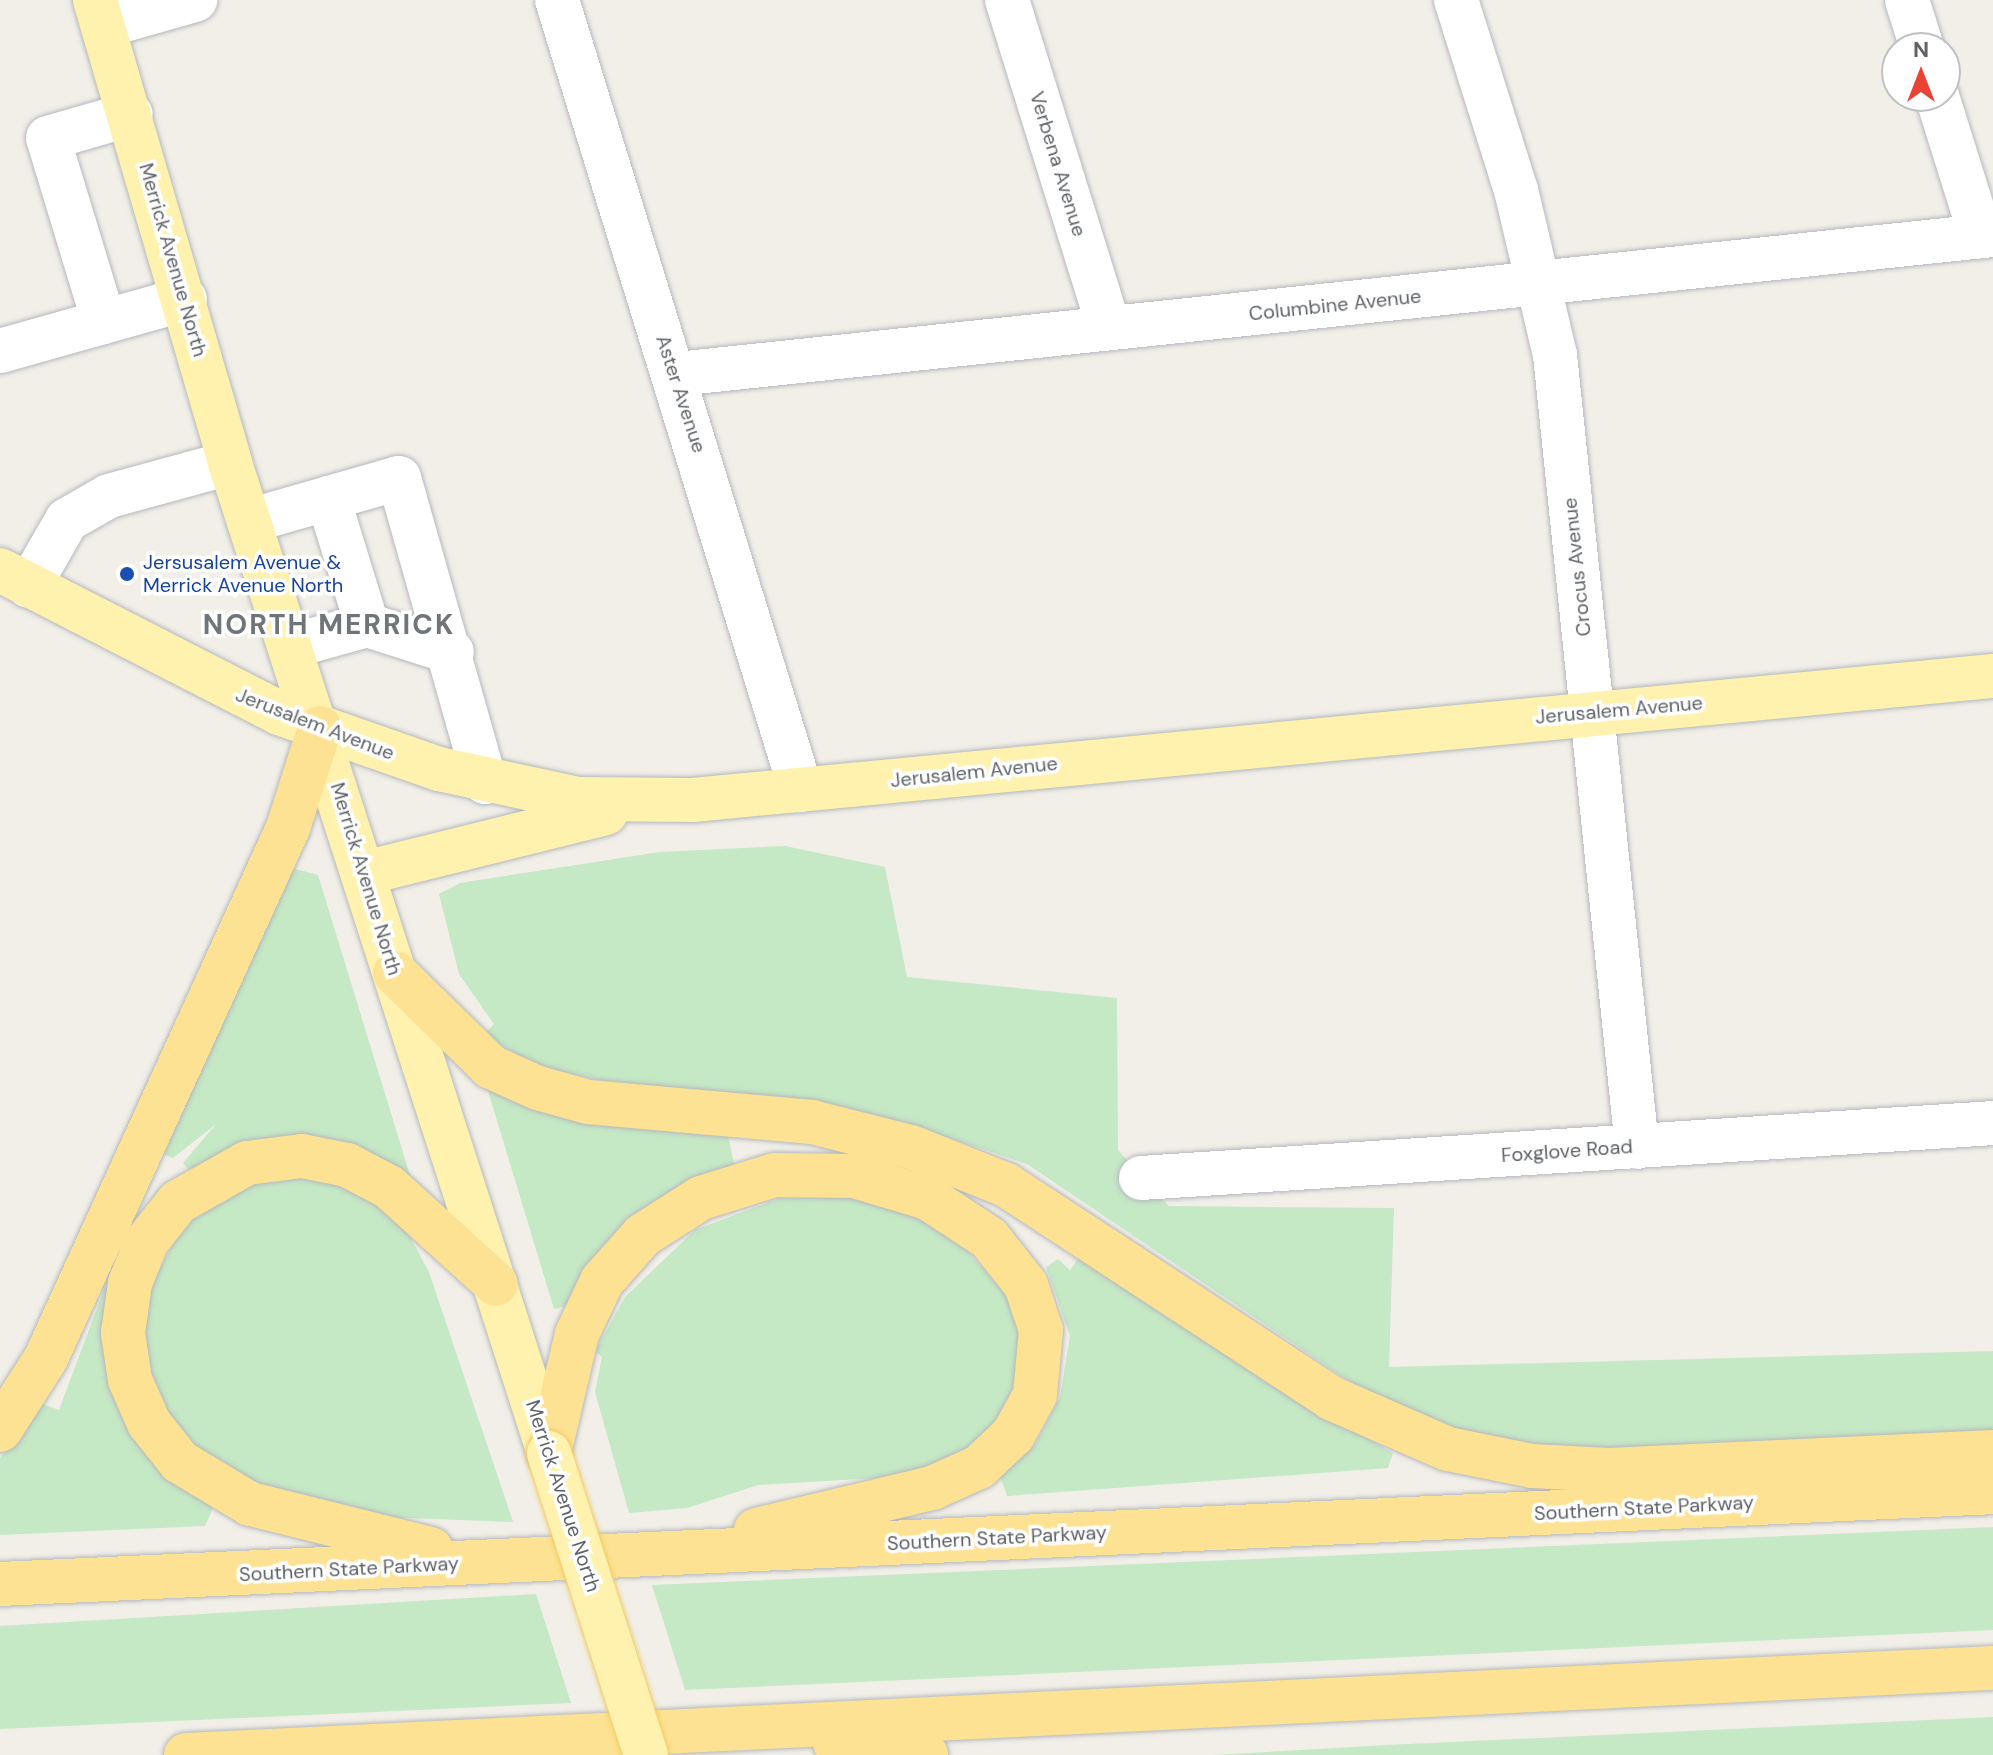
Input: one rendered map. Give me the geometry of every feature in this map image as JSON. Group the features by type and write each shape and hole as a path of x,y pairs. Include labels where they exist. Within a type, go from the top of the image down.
{"highway":[{"path":"0,1430 46,1358 288,828 320,728"},
{"path":"395,973 491,1067 538,1088 588,1102 812,1122 911,1147 1006,1185 1331,1398 1448,1449 1532,1466 1609,1470 1993,1452"},
{"path":"492,1562 278,1513 202,1480 149,1423 130,1380 123,1333 130,1283 160,1221 202,1185 274,1157 324,1158 370,1175 496,1284"},
{"path":"549,1453 577,1334 602,1281 643,1235 701,1198 775,1175 854,1176 928,1198 989,1238 1026,1285 1041,1342 1035,1395 998,1452 932,1488 658,1553"},
{"name":"Southern State Parkway","path":"0,1584 1993,1492"},
{"path":"186,1755 1993,1668"},
{"path":"722,1728 926,1755"},
{"path":"481,1755 564,1737"}],"main road":[{"name":"Merrick Avenue North","path":"99,13 185,299 230,463 320,728 395,973 646,1755"},
{"name":"Jerusalem Avenue","path":"15,578 238,695 320,728 485,782 563,797 652,802 1993,676"},
{"path":"364,873 652,802"}],"street":[{"path":"99,13 195,0"},
{"name":"Aster Avenue","path":"557,0 677,374 801,790"},
{"name":"Verbena Avenue","path":"1007,0 1109,328"},
{"name":"Crocus Avenue","path":"1456,0 1516,190 1534,284 1555,355 1637,1147"},
{"path":"1907,0 1917,32"},
{"path":"1943,112 1987,236"},
{"path":"104,322 48,138 131,114"},
{"name":"Columbine Avenue","path":"677,374 1987,236"},
{"path":"0,351 185,299"},
{"path":"15,578 67,520 109,496 230,463"},
{"path":"249,521 399,478 452,652 485,782"},
{"path":"328,498 367,625"},
{"path":"292,646 367,625 452,652"},
{"name":"Foxglove Road","path":"1141,1178 1993,1123"}],"green space":[{"path":"785,846 885,867 907,977 1117,998 1118,1150 1169,1206 1394,1208 1389,1367 1993,1351 1993,1433 1580,1456 1489,1442 1392,1410 1027,1164 902,1122 744,1095 598,1080 535,1065 484,1035 494,1024 459,974 439,894 460,883 660,852"},
{"path":"292,868 318,875 412,1182 191,1173 183,1163 216,1124 173,1158 158,1152"},
{"path":"485,1081 727,1130 734,1164 651,1207 572,1305 554,1309"},
{"path":"310,1177 383,1201 408,1233 429,1272 513,1522 384,1517 261,1490 177,1437 141,1363 144,1296 183,1227 236,1187"},
{"path":"867,1197 951,1233 1017,1306 1021,1382 975,1450 894,1477 758,1485 687,1508 629,1513 595,1392 602,1357 595,1351 625,1297 695,1230 780,1198"},
{"path":"1085,1249 1306,1404 1393,1453 1388,1468 1007,1496 999,1473 1035,1445 1060,1397 1070,1336 1046,1267 1058,1259 1070,1270"},
{"path":"105,1287 114,1294 164,1468 213,1508 205,1526 0,1535 0,1458 40,1403 59,1410"},
{"path":"1993,1527 1993,1630 685,1690 652,1585"},
{"path":"536,1594 571,1703 0,1729 0,1626"},
{"path":"1993,1717 1993,1755 1214,1755 1387,1745"}],"place":[{"name":"Jersusalem Avenue & Merrick Avenue North","path":"127,574"}],"district":[{"name":"NORTH MERRICK","path":"329,625"}]}
